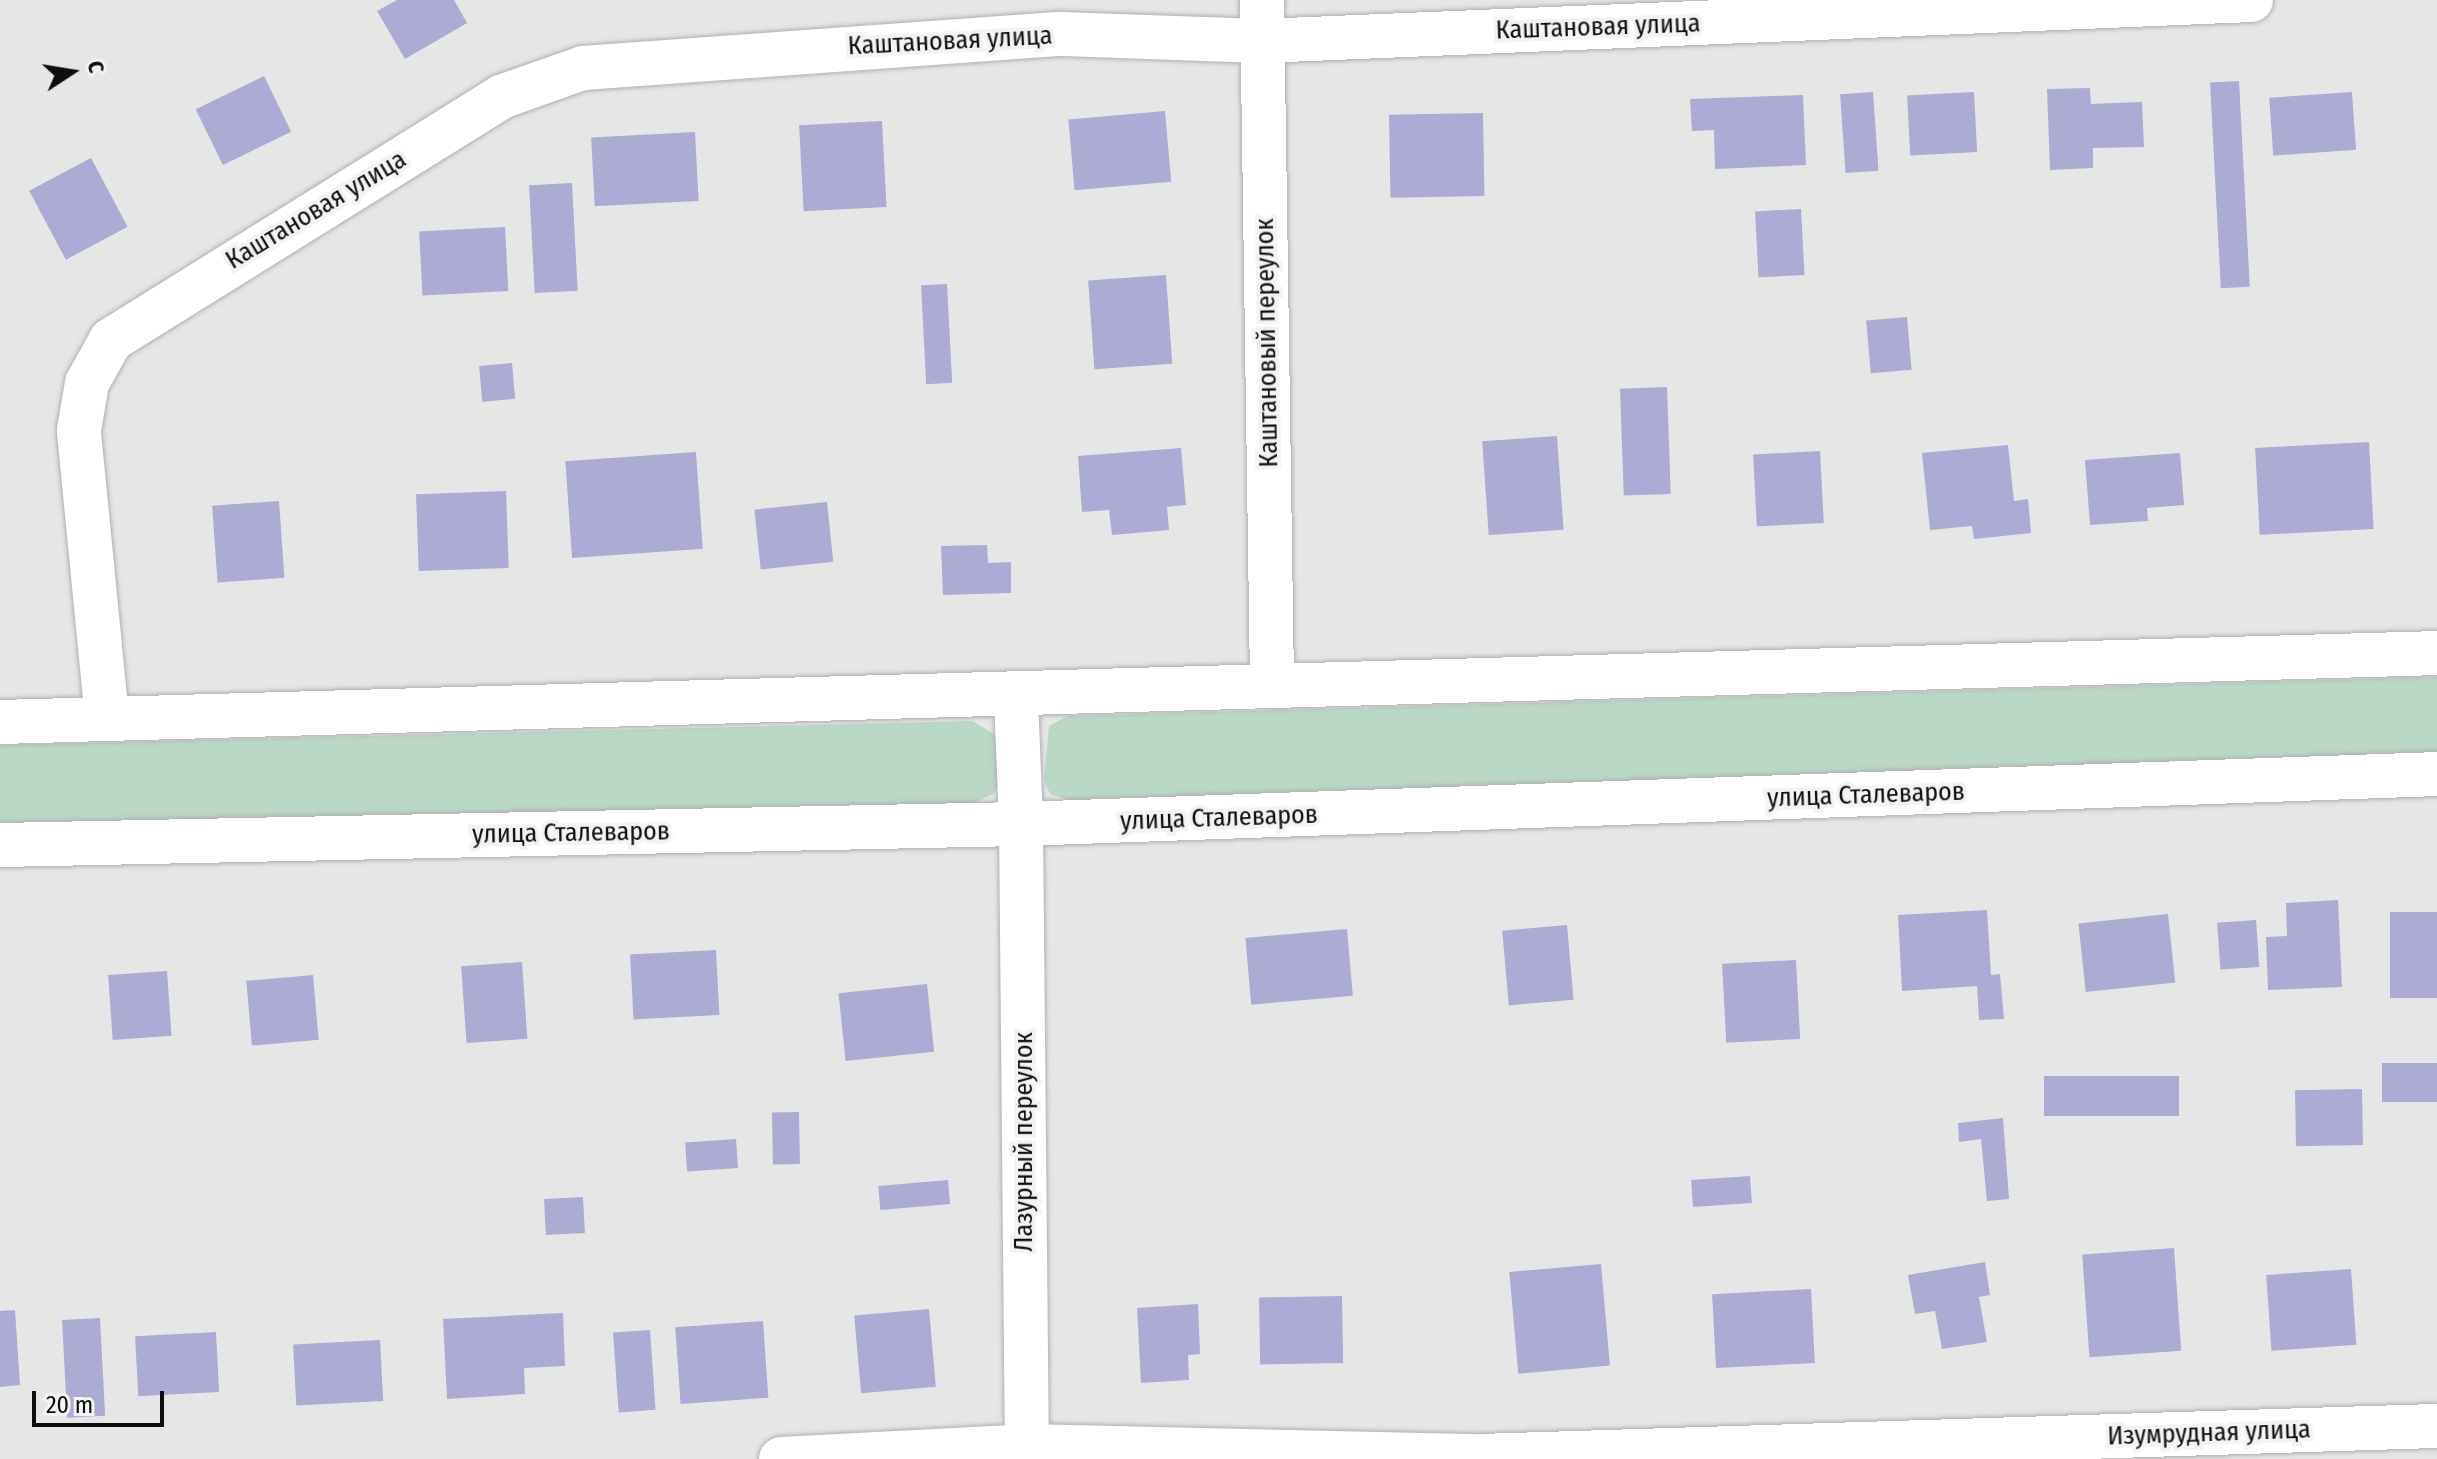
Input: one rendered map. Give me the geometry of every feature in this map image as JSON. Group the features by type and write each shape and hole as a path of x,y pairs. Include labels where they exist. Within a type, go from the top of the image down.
{"street":[{"name":"Каштановая улица","path":"107,718 79,430 87,383 111,340 501,97 583,68 673,57 1262,20 2251,0"},
{"name":"Каштановый переулок","path":"1262,20 1272,686"},
{"path":"0,722 1016,698 1272,686 2437,653"},
{"name":"Лазурный переулок","path":"1016,698 1021,824 1027,1452"},
{"name":"улица Сталеваров","path":"0,845 1021,824 2437,774"},
{"name":"Изумрудная улица","path":"781,1459 1027,1452 1480,1456 2437,1426"}],"green space":[{"path":"2437,677 2437,759 1069,800 1050,794 1044,780 1049,726 1068,716"},
{"path":"972,721 1001,738 1002,780 993,794 971,804 0,824 0,745"}],"building":[{"path":"397,0 454,0 467,23 405,59 377,11"},
{"path":"264,76 291,132 223,165 196,109"},
{"path":"2239,81 2250,287 2221,288 2210,83"},
{"path":"2090,88 2091,104 2142,102 2144,147 2093,148 2093,168 2050,170 2047,89"},
{"path":"1873,92 1879,171 1846,173 1840,94"},
{"path":"1974,92 1977,152 1910,155 1907,96"},
{"path":"2352,92 2356,150 2273,156 2269,98"},
{"path":"1803,95 1806,165 1715,169 1714,130 1692,131 1690,99"},
{"path":"1165,111 1171,182 1075,190 1068,119"},
{"path":"1483,113 1484,196 1390,198 1389,115"},
{"path":"882,121 887,207 804,211 799,125"},
{"path":"695,132 699,201 595,206 591,137"},
{"path":"91,158 128,227 66,260 29,191"},
{"path":"572,183 578,291 535,293 529,185"},
{"path":"1801,209 1804,275 1759,277 1755,211"},
{"path":"505,227 508,291 422,295 419,232"},
{"path":"1166,275 1172,364 1094,369 1088,280"},
{"path":"947,284 952,383 926,384 921,285"},
{"path":"1907,317 1912,370 1871,373 1866,321"},
{"path":"512,363 515,399 482,402 479,366"},
{"path":"1667,387 1671,494 1624,496 1620,389"},
{"path":"1557,436 1564,530 1489,535 1482,441"},
{"path":"2369,442 2374,529 2260,535 2255,448"},
{"path":"2008,445 2014,501 2028,499 2031,533 1974,539 1972,526 1930,530 1922,453"},
{"path":"1181,448 1186,505 1167,507 1169,530 1112,535 1109,510 1082,512 1078,456"},
{"path":"1820,451 1824,523 1757,526 1753,455"},
{"path":"696,452 703,549 572,558 565,461"},
{"path":"2180,453 2184,505 2147,508 2148,521 2090,525 2085,460"},
{"path":"506,491 509,568 419,571 416,494"},
{"path":"279,501 284,578 218,582 212,506"},
{"path":"827,502 833,562 761,569 754,510"},
{"path":"987,545 988,563 1011,562 1011,593 943,595 941,546"},
{"path":"2338,900 2342,987 2268,990 2266,937 2287,936 2286,903"},
{"path":"1987,910 1991,975 2000,974 2004,1019 1979,1020 1977,986 1902,991 1898,915"},
{"path":"2390,912 2437,912 2437,998 2390,998"},
{"path":"2168,914 2175,983 2086,992 2078,923"},
{"path":"2256,920 2259,967 2220,970 2217,923"},
{"path":"1567,925 1574,1000 1509,1005 1502,931"},
{"path":"1347,929 1353,996 1251,1005 1245,938"},
{"path":"716,950 719,1015 634,1019 630,955"},
{"path":"1796,960 1800,1039 1726,1043 1722,964"},
{"path":"522,962 527,1039 467,1043 461,966"},
{"path":"167,971 172,1036 113,1040 108,975"},
{"path":"313,975 319,1040 252,1046 246,981"},
{"path":"927,984 934,1052 846,1061 838,993"},
{"path":"2382,1063 2437,1063 2437,1102 2382,1102"},
{"path":"2044,1076 2179,1076 2179,1116 2044,1116"},
{"path":"2362,1089 2363,1145 2296,1146 2295,1090"},
{"path":"772,1112 799,1112 800,1164 773,1164"},
{"path":"2003,1118 2009,1199 1987,1201 1981,1139 1959,1142 1958,1123"},
{"path":"736,1139 738,1168 687,1171 685,1143"},
{"path":"1750,1176 1752,1203 1693,1207 1691,1180"},
{"path":"948,1180 950,1204 880,1210 878,1186"},
{"path":"583,1197 585,1233 546,1235 544,1199"},
{"path":"2174,1248 2181,1351 2089,1357 2082,1254"},
{"path":"1985,1262 1990,1295 1979,1297 1987,1342 1942,1349 1935,1311 1915,1314 1908,1275"},
{"path":"1601,1264 1610,1366 1518,1374 1509,1272"},
{"path":"2351,1269 2356,1345 2272,1351 2266,1275"},
{"path":"1811,1289 1815,1363 1716,1368 1712,1294"},
{"path":"1342,1296 1343,1363 1260,1364 1259,1297"},
{"path":"1198,1304 1200,1354 1188,1355 1189,1380 1141,1383 1137,1308"},
{"path":"929,1309 936,1387 861,1393 854,1316"},
{"path":"15,1310 20,1385 0,1387 0,1311"},
{"path":"563,1313 565,1366 524,1368 525,1394 447,1399 443,1319"},
{"path":"100,1318 105,1416 67,1418 62,1320"},
{"path":"763,1321 768,1398 681,1404 675,1327"},
{"path":"650,1330 656,1410 619,1412 613,1333"},
{"path":"216,1332 219,1392 138,1396 135,1336"},
{"path":"380,1340 383,1401 296,1405 293,1345"}]}
